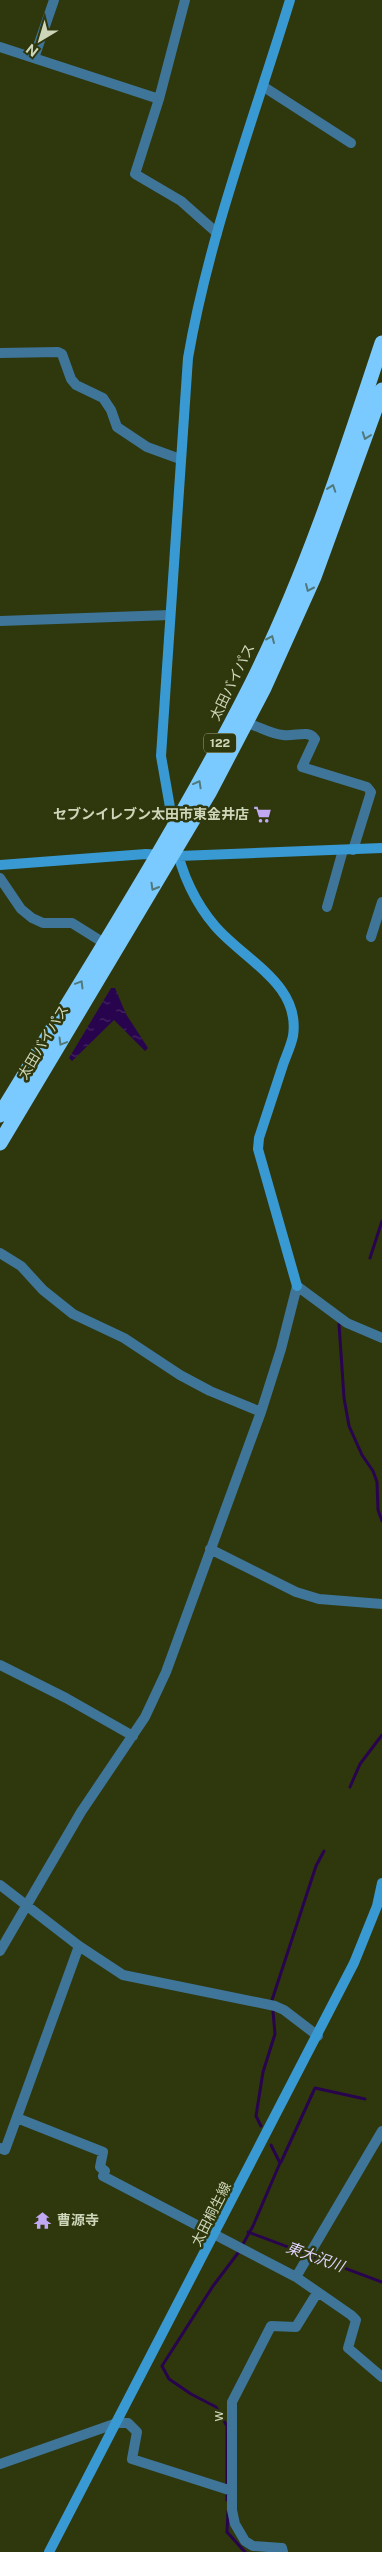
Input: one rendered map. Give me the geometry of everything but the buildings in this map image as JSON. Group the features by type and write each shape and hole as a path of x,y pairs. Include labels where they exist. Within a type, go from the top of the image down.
{"highway":[{"name":"太田バイパス","path":"0,1115 198,785 252,682 320,525 382,342"},
{"name":"太田バイパス","path":"0,1143 176,853 246,723 314,576 378,414 382,390"}],"street":[{"path":"34,58 54,0"},
{"path":"184,0 159,99 134,174 181,201 205,225 217,233"},
{"path":"0,1951 81,1812 145,1717 166,1672 261,1412 282,1349 297,1286 258,1149 259,1138 293,1036 292,1010 278,984 234,945 204,911 194,894 176,853 161,756 188,358 197,305 217,233 290,0"},
{"path":"0,47 159,99"},
{"path":"264,87 350,143"},
{"path":"0,354 58,352 62,354 71,379 76,384 102,398 111,410 117,427 147,447 180,459"},
{"path":"0,621 170,615"},
{"path":"246,723 284,735 312,734 316,740 302,767 367,787 371,792 327,907"},
{"path":"0,864 176,853 382,848"},
{"path":"0,878 21,909 32,918 43,923 72,923 104,943"},
{"path":"371,937 382,902"},
{"path":"0,1253 15,1261 43,1290 73,1314 124,1338 180,1375 210,1391 261,1412"},
{"path":"297,1286 347,1322 382,1338"},
{"path":"210,1549 296,1592 319,1599 382,1604"},
{"path":"0,1665 66,1698 133,1736"},
{"name":"太田桐生線","path":"50,2552 318,2036 354,1963 377,1906 382,1883"},
{"path":"0,1885 80,1946 123,1975 272,2005 284,2010 318,2036"},
{"path":"0,2148 5,2150 80,1946"},
{"path":"17,2118 103,2152 100,2168 105,2171 103,2176 296,2276 317,2293 355,2317 348,2348 382,2377"},
{"path":"296,2276 382,2131"},
{"name":"w","path":"283,2550 253,2546 245,2541 235,2524 228,2490 232,2402 271,2326 296,2327 317,2293"},
{"path":"0,2464 117,2423 128,2424 137,2432 132,2459 228,2490"}],"water":[{"path":"111,988 115,988 126,1014 148,1048 145,1051 114,1020 72,1061 69,1058"}],"waterway":[{"path":"370,1258 382,1221"},
{"path":"339,1324 344,1398 349,1426 377,1482 378,1510 382,1521"},
{"path":"350,1787 360,1764 382,1735"},
{"path":"261,2126 256,2116 263,2072 275,2034 272,2000 316,1866 324,1851"},
{"path":"281,2162 315,2088 365,2099"},
{"path":"227,2500 227,2426 216,2407 191,2394 169,2379 162,2366 213,2286 238,2253 253,2226 280,2163 271,2145"},
{"name":"東大沢川","path":"248,2232 382,2282"},
{"path":"228,2511 227,2532 245,2552"}],"place":[{"name":"セブンイレブン太田市東金井店","path":"263,814"},
{"name":"曹源寺","path":"43,2220"}]}
